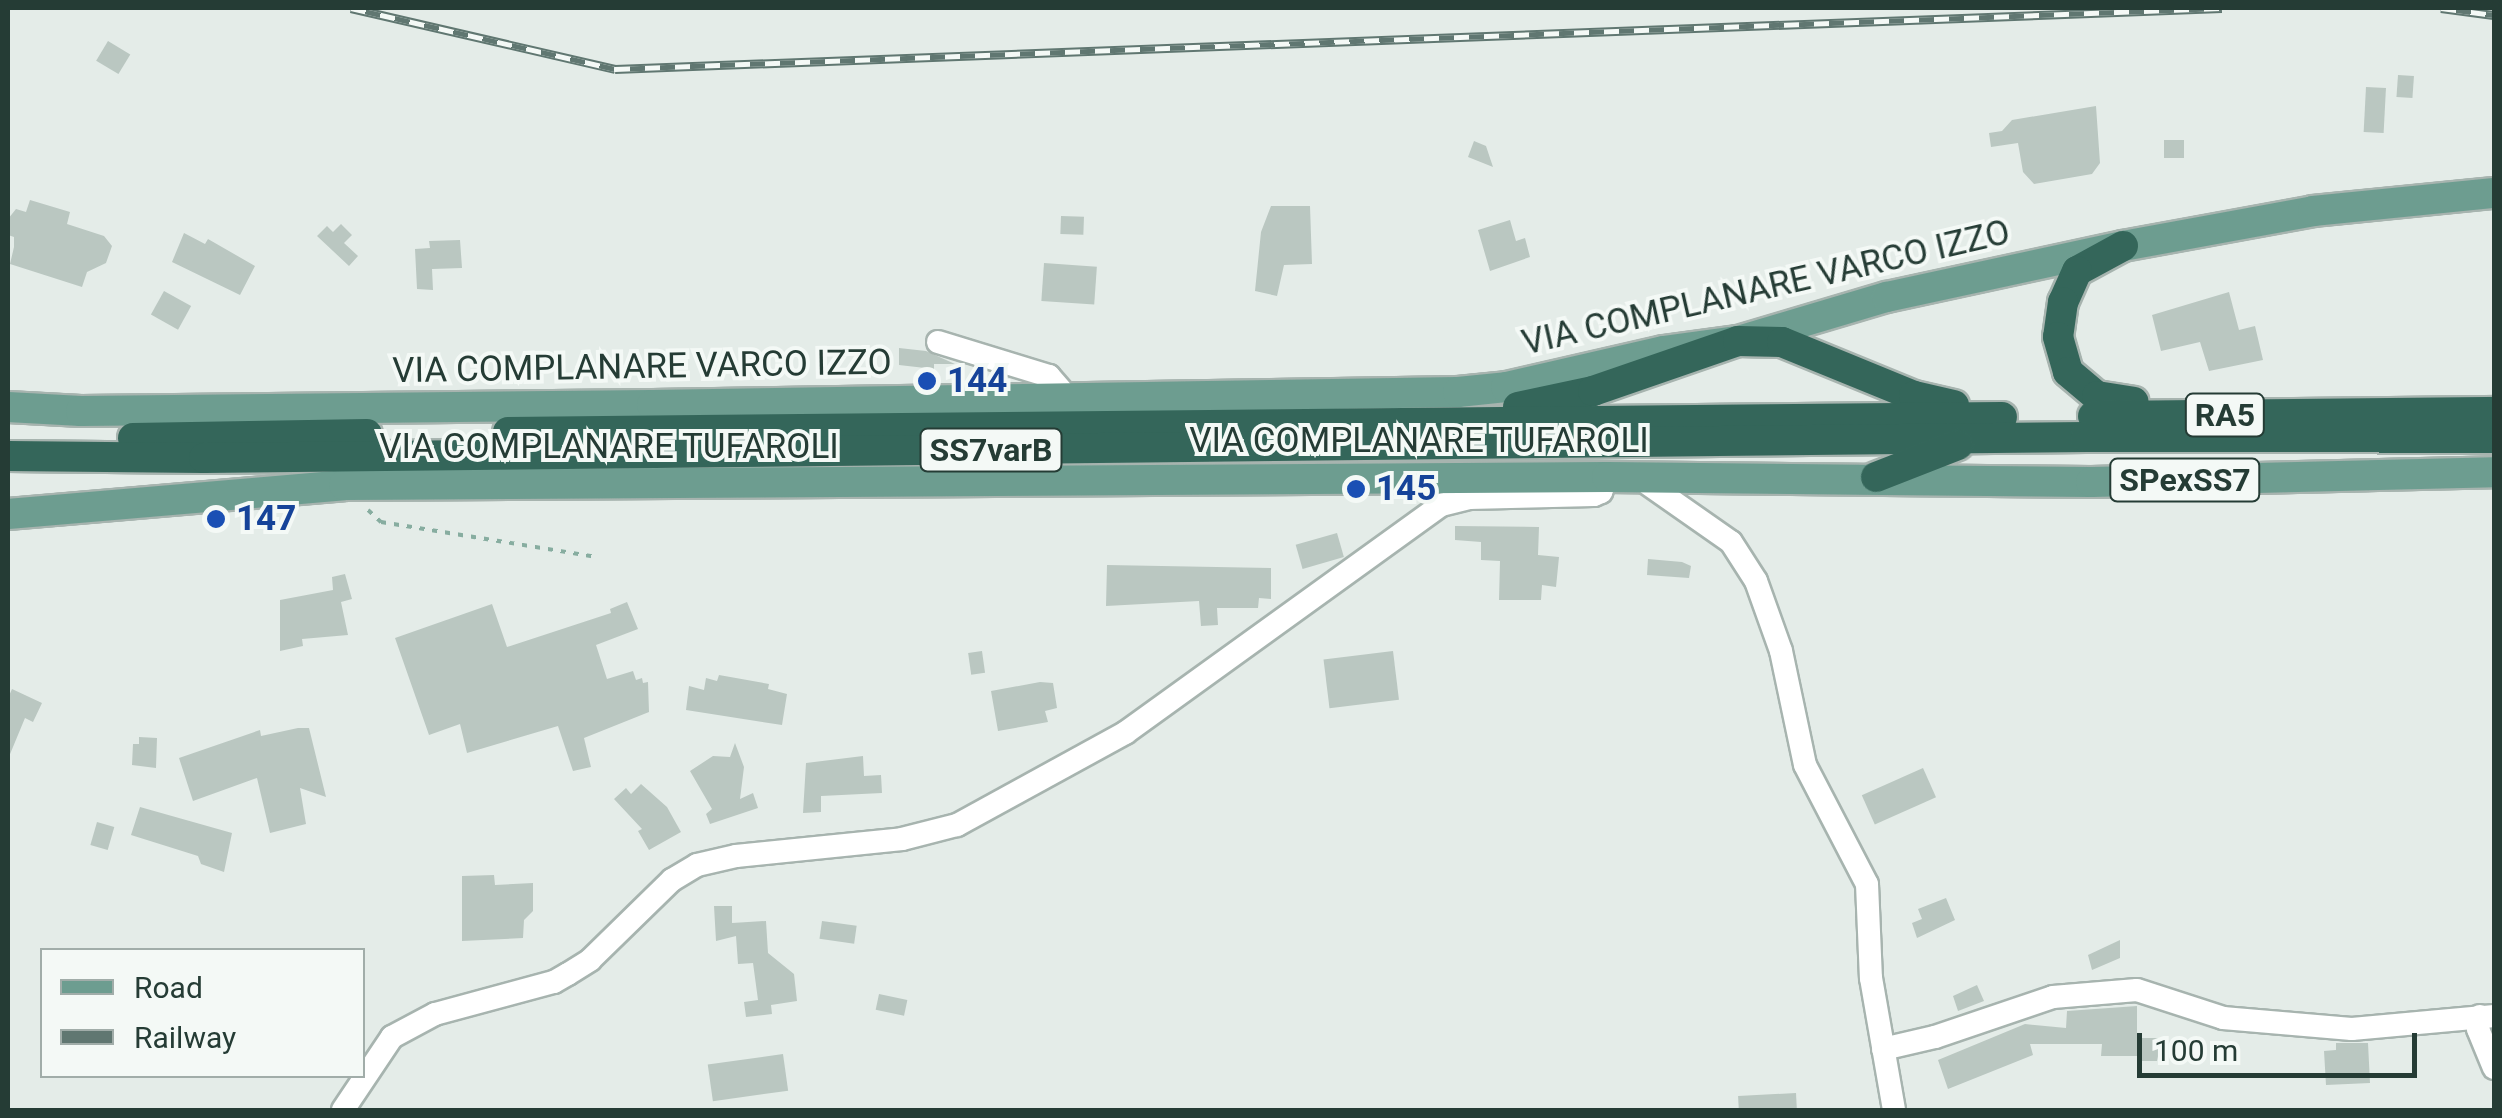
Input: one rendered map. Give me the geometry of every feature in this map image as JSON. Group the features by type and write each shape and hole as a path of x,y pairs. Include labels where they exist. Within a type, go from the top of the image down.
{"highway":[{"path":"2123,246 2078,270 2063,302 2058,337 2068,372 2097,396 2147,404 2302,402 2487,427"},
{"path":"1420,421 1593,391 1738,341 1782,342 1914,396 1945,400 1974,428 1876,477"},
{"name":"SS7varB","path":"8,439 1420,421 1974,428"},
{"name":"RA5","path":"1974,428 2487,427"},
{"name":"SS7varB","path":"8,456 204,458 1974,428"}],"main road":[{"name":"VIA COMPLANARE VARCO IZZO","path":"15,404 1070,400 1458,392 1506,387 1663,350 1738,341 1886,297 2123,246 2314,211 2494,193"},
{"name":"VIA COMPLANARE TUFAROLI","path":"8,514 344,485 1607,477 2091,482 2494,472"}],"street":[{"path":"938,342 1049,376 1070,400"},
{"path":"365,1077 392,1037 435,1014 568,974 590,960 672,880 697,866 736,856 902,838 957,825 1125,733 1441,506 1469,498 1594,495 1601,492 1607,477"},
{"path":"1638,477 1731,542 1756,581 1781,651 1805,765 1866,884 1871,978 1894,1110"},
{"path":"1883,1048 1935,1037 2053,997 2137,990 2223,1018 2352,1029 2487,1016"},
{"path":"2487,1016 2478,1028 2494,1068"},
{"path":"343,1110 364,1078"}],"path":[{"name":"VIA COMPLANARE TUFAROLI","path":"344,485 381,522 598,557"}],"building":[{"path":"108,41 130,54 118,74 96,61"},
{"path":"2398,75 2414,76 2412,98 2396,97"},
{"path":"2366,87 2386,88 2384,133 2364,132"},
{"path":"2096,106 2100,163 2092,174 2034,184 2023,172 2018,143 1991,147 1989,133 2002,131 2012,120"},
{"path":"2164,140 2184,140 2184,158 2164,158"},
{"path":"1474,141 1486,146 1493,167 1468,157"},
{"path":"30,200 70,212 67,224 104,236 112,246 106,263 87,272 82,287 10,264 14,237 8,235 8,219 16,209 26,212"},
{"path":"1271,206 1310,206 1312,264 1284,265 1277,296 1255,291 1261,232"},
{"path":"1061,216 1084,217 1083,235 1060,234"},
{"path":"1510,220 1516,241 1525,238 1530,257 1490,271 1478,230"},
{"path":"341,224 352,235 344,243 358,256 349,266 317,236 327,226 333,232"},
{"path":"184,233 205,244 208,239 255,266 240,295 172,262"},
{"path":"460,240 462,268 432,269 433,290 417,289 415,249 430,248 429,241"},
{"path":"1044,263 1097,267 1094,305 1041,301"},
{"path":"164,291 191,306 178,330 151,315"},
{"path":"2229,292 2239,330 2255,326 2263,360 2209,371 2200,342 2161,351 2152,315"},
{"path":"899,348 926,351 955,364 934,364 934,369 899,365"},
{"path":"1455,526 1539,527 1538,555 1559,557 1556,587 1542,585 1541,600 1499,600 1500,561 1481,560 1481,542 1455,540"},
{"path":"1337,533 1344,557 1303,569 1296,545"},
{"path":"1648,559 1691,566 1689,578 1647,575"},
{"path":"1107,565 1271,568 1271,599 1259,598 1258,608 1217,608 1218,625 1201,626 1199,601 1106,606"},
{"path":"345,574 352,599 341,602 348,635 302,639 303,646 280,651 280,600 333,590 332,577"},
{"path":"627,602 638,629 596,645 607,679 633,671 636,680 648,682 649,712 584,738 591,767 573,771 558,726 467,753 460,724 429,735 395,638 492,604 507,647 611,613 610,609"},
{"path":"982,651 985,673 971,675 968,653"},
{"path":"1393,651 1399,700 1329,708 1324,660"},
{"path":"719,675 769,684 768,689 787,694 782,725 686,710 689,686 704,690 706,678 717,681"},
{"path":"1053,683 1057,708 1045,711 1048,722 998,731 991,691"},
{"path":"12,689 42,703 33,722 25,718 8,759 8,698"},
{"path":"309,728 326,797 300,788 306,824 270,833 257,778 193,801 179,758 260,730 261,736"},
{"path":"139,737 157,738 156,768 132,765 133,744 139,744"},
{"path":"735,743 744,767 740,799 753,793 758,808 710,824 706,814 712,809 690,771 713,756 730,757"},
{"path":"863,756 864,776 881,775 882,793 821,796 821,812 803,813 806,763"},
{"path":"1923,768 1936,797 1875,824 1862,795"},
{"path":"641,784 667,807 681,832 649,850 638,831 642,829 614,799 626,788 631,794"},
{"path":"140,807 232,833 224,872 201,864 198,856 131,835"},
{"path":"97,822 114,827 108,850 90,845"},
{"path":"494,875 495,885 533,883 533,911 524,920 523,938 462,941 462,876"},
{"path":"1946,898 1955,920 1917,938 1912,923 1922,919 1918,909"},
{"path":"714,906 732,906 732,923 766,921 768,953 794,974 797,1001 771,1005 772,1014 746,1017 744,1002 758,1000 753,963 738,964 736,936 716,941"},
{"path":"822,921 857,926 854,944 819,939"},
{"path":"2120,940 2120,958 2092,970 2088,955"},
{"path":"1977,985 1984,1001 1958,1011 1953,996"},
{"path":"879,994 907,1000 904,1016 876,1010"},
{"path":"2137,1006 2137,1038 2162,1038 2157,1061 2140,1061 2140,1056 2101,1056 2102,1044 2030,1044 2033,1055 1948,1089 1938,1060 2025,1024 2066,1028 2067,1011"},
{"path":"2336,1043 2368,1043 2370,1083 2326,1085 2324,1051 2336,1050"},
{"path":"783,1054 788,1091 713,1101 708,1065"},
{"path":"1796,1093 1797,1110 1739,1110 1738,1096"}],"railway":[{"path":"351,8 615,69 2222,8"},
{"path":"2441,8 2494,15"}],"place":[{"name":"144","path":"927,381"},
{"name":"145","path":"1356,489"},
{"name":"147","path":"216,519"}]}
